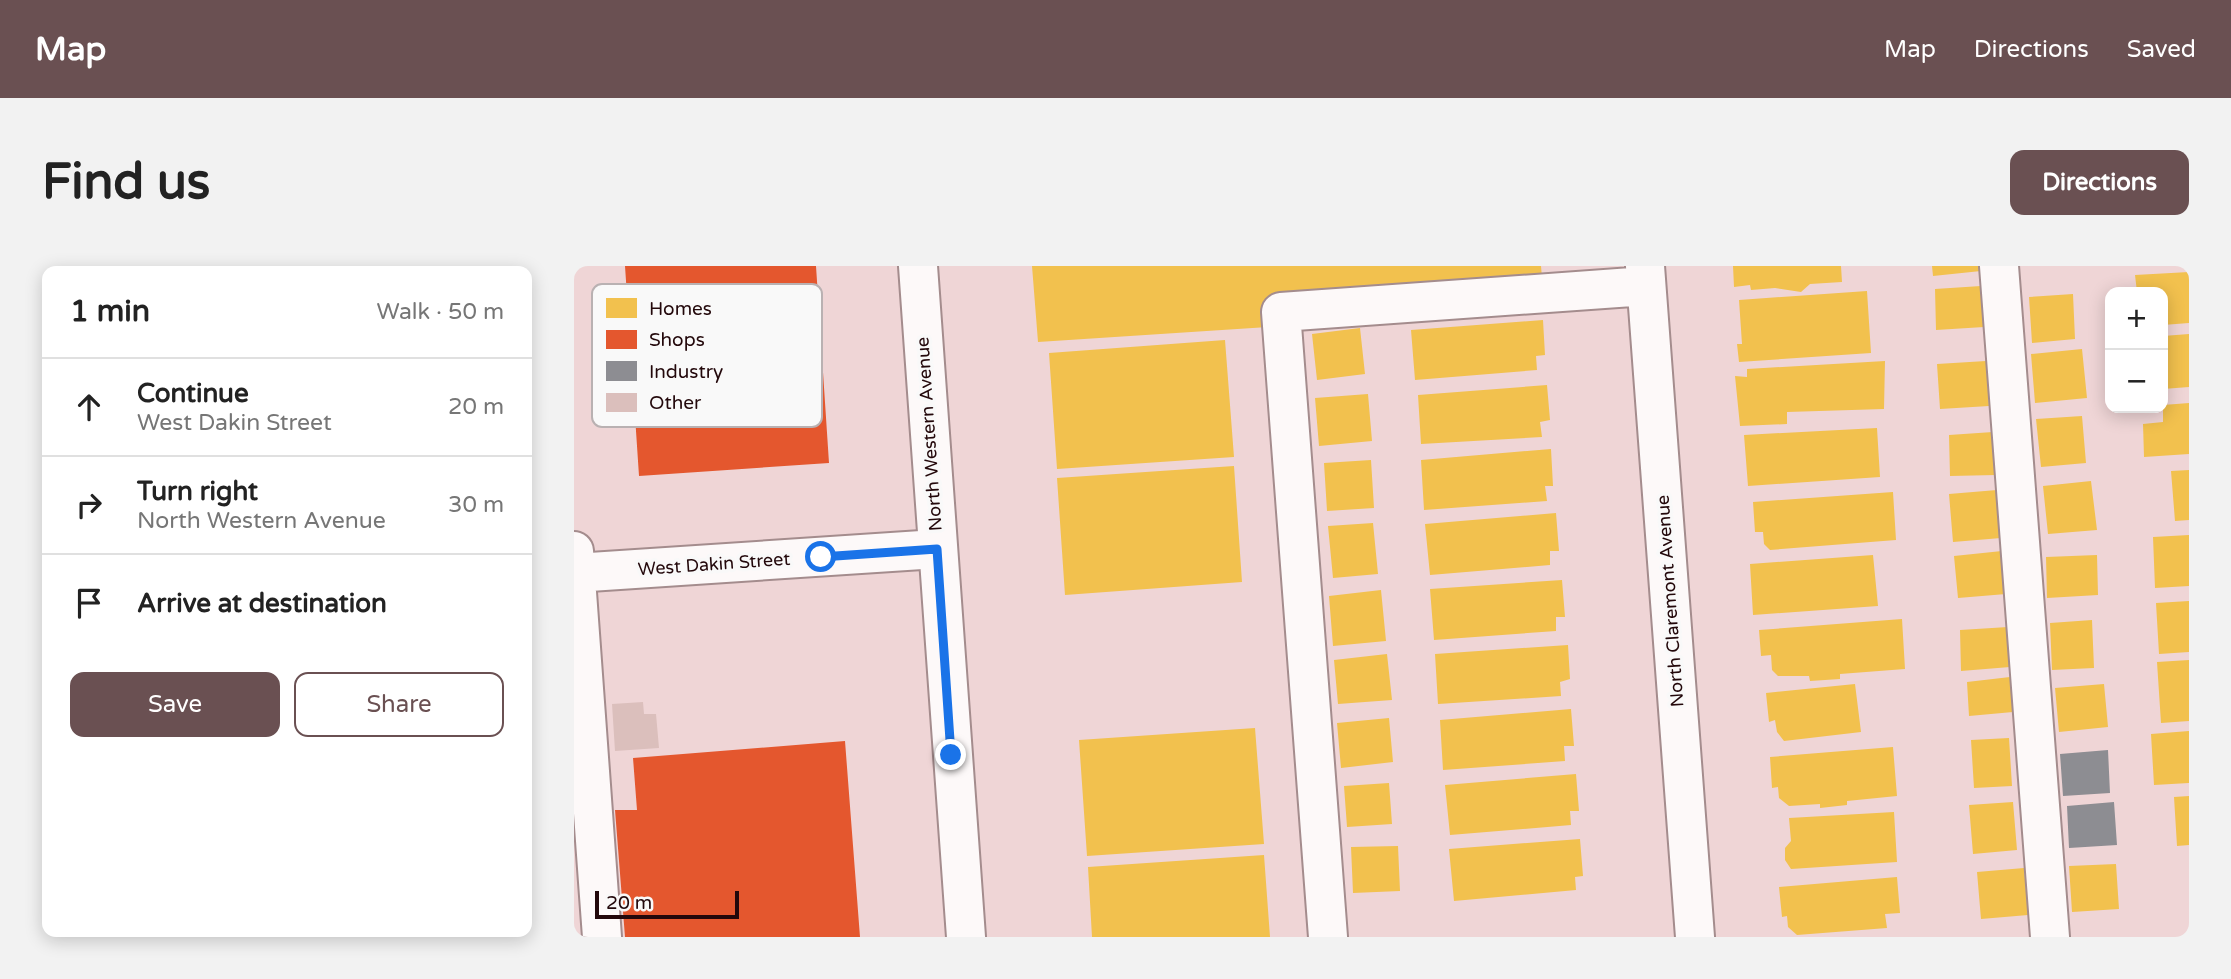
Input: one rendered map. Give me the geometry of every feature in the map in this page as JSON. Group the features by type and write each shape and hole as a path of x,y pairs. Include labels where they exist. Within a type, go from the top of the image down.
{"street":[{"name":"North Western Avenue","path":"918,266 966,937"},
{"path":"1999,266 2050,937"},
{"path":"1328,937 1281,312 1645,276"},
{"name":"North Claremont Avenue","path":"1645,276 1695,937"},
{"name":"West Dakin Street","path":"575,566 937,549"},
{"path":"575,566 592,928"}],"building: Homes":[{"path":"1032,266 1541,266 1543,289 1268,327 1038,342"},
{"path":"1733,266 1841,266 1842,282 1810,284 1801,292 1775,288 1751,290 1750,285 1734,287"},
{"path":"1932,266 1980,266 1981,271 1933,276"},
{"path":"2189,272 2189,323 2168,325 2168,287 2136,287 2135,275"},
{"path":"1981,286 1984,327 1936,330 1935,289"},
{"path":"1867,291 1871,353 1739,362 1737,344 1742,344 1739,300"},
{"path":"2073,294 2075,339 2032,343 2029,297"},
{"path":"1543,320 1545,355 1536,356 1537,370 1415,380 1411,330"},
{"path":"1360,328 1365,374 1317,380 1312,334"},
{"path":"2189,334 2189,387 2168,389 2168,336"},
{"path":"1225,340 1234,457 1057,469 1049,353"},
{"path":"2082,349 2087,398 2035,403 2031,354"},
{"path":"1885,361 1884,409 1787,412 1787,424 1740,426 1735,376 1747,377 1747,369"},
{"path":"1986,361 1989,406 1940,409 1937,364"},
{"path":"1547,385 1550,420 1540,422 1542,437 1421,444 1418,395"},
{"path":"1368,394 1372,441 1319,446 1315,398"},
{"path":"2189,403 2189,454 2144,457 2143,424 2163,422 2163,413 2168,413 2168,405"},
{"path":"2082,416 2086,463 2041,467 2036,419"},
{"path":"1877,428 1880,477 1748,486 1744,435"},
{"path":"1993,432 1996,475 1950,476 1949,435"},
{"path":"1551,449 1553,486 1545,486 1547,501 1424,510 1421,460"},
{"path":"1371,460 1374,508 1327,511 1324,463"},
{"path":"1234,466 1242,582 1065,595 1057,478"},
{"path":"2189,470 2189,520 2175,521 2171,471"},
{"path":"2091,481 2097,530 2048,534 2043,486"},
{"path":"1997,490 2001,538 1953,542 1949,494"},
{"path":"1893,492 1896,540 1770,550 1764,544 1763,532 1755,532 1753,502"},
{"path":"1556,513 1559,551 1550,551 1550,565 1430,575 1425,524"},
{"path":"1373,523 1378,574 1333,578 1328,526"},
{"path":"2189,535 2189,586 2155,588 2153,537"},
{"path":"2002,551 2006,594 1958,598 1954,556"},
{"path":"1873,555 1878,606 1753,615 1750,564"},
{"path":"2097,555 2098,595 2047,598 2046,557"},
{"path":"1562,580 1565,617 1556,617 1556,631 1434,640 1430,589"},
{"path":"1381,590 1386,641 1333,646 1329,596"},
{"path":"2189,601 2189,652 2159,654 2156,603"},
{"path":"1902,619 1905,669 1840,674 1840,679 1810,681 1809,676 1778,676 1772,670 1771,655 1761,656 1759,630"},
{"path":"2092,620 2094,668 2052,670 2050,623"},
{"path":"2008,627 2010,667 1961,671 1960,630"},
{"path":"1568,645 1570,679 1560,682 1561,696 1438,704 1435,654"},
{"path":"1387,654 1392,700 1338,704 1334,660"},
{"path":"2189,660 2189,721 2161,723 2157,662"},
{"path":"2010,677 2013,712 1969,716 1967,682"},
{"path":"1855,684 1861,732 1784,741 1777,732 1775,720 1769,722 1766,693"},
{"path":"2104,684 2108,727 2059,732 2055,688"},
{"path":"1571,709 1574,746 1564,746 1565,761 1443,770 1440,720"},
{"path":"1389,718 1393,762 1341,768 1337,723"},
{"path":"1255,728 1264,844 1087,856 1079,740"},
{"path":"2189,731 2189,783 2154,785 2151,734"},
{"path":"2009,738 2012,786 1974,788 1971,740"},
{"path":"1893,747 1897,796 1847,801 1847,805 1820,808 1820,804 1789,806 1779,798 1778,787 1772,788 1770,757"},
{"path":"1576,774 1579,811 1570,811 1571,825 1450,835 1445,785"},
{"path":"1389,783 1392,824 1347,827 1344,786"},
{"path":"2189,796 2189,845 2177,846 2174,797"},
{"path":"2013,802 2017,850 1973,854 1969,805"},
{"path":"1894,812 1897,862 1791,869 1785,860 1785,848 1791,841 1789,818"},
{"path":"1580,839 1583,876 1575,877 1576,890 1454,901 1449,849"},
{"path":"1398,846 1400,891 1353,893 1351,847"},
{"path":"1264,855 1270,937 1092,937 1088,867"},
{"path":"2116,864 2119,909 2072,912 2069,866"},
{"path":"2024,868 2028,915 1981,919 1977,872"},
{"path":"1897,877 1900,913 1885,914 1887,928 1797,935 1788,927 1787,916 1782,917 1779,887"}],"building: Shops":[{"path":"625,266 816,266 817,284 626,284"},
{"path":"822,357 829,463 639,476 636,427 822,427"},
{"path":"845,741 860,937 625,937 615,810 637,810 633,758"}],"building: Industry":[{"path":"2108,750 2110,793 2063,796 2060,754"},
{"path":"2114,802 2117,845 2069,848 2067,806"}],"building: Other":[{"path":"643,702 644,714 656,714 659,748 615,751 612,704"}],"route":[{"path":"821,557 937,549 951,755"}]}
